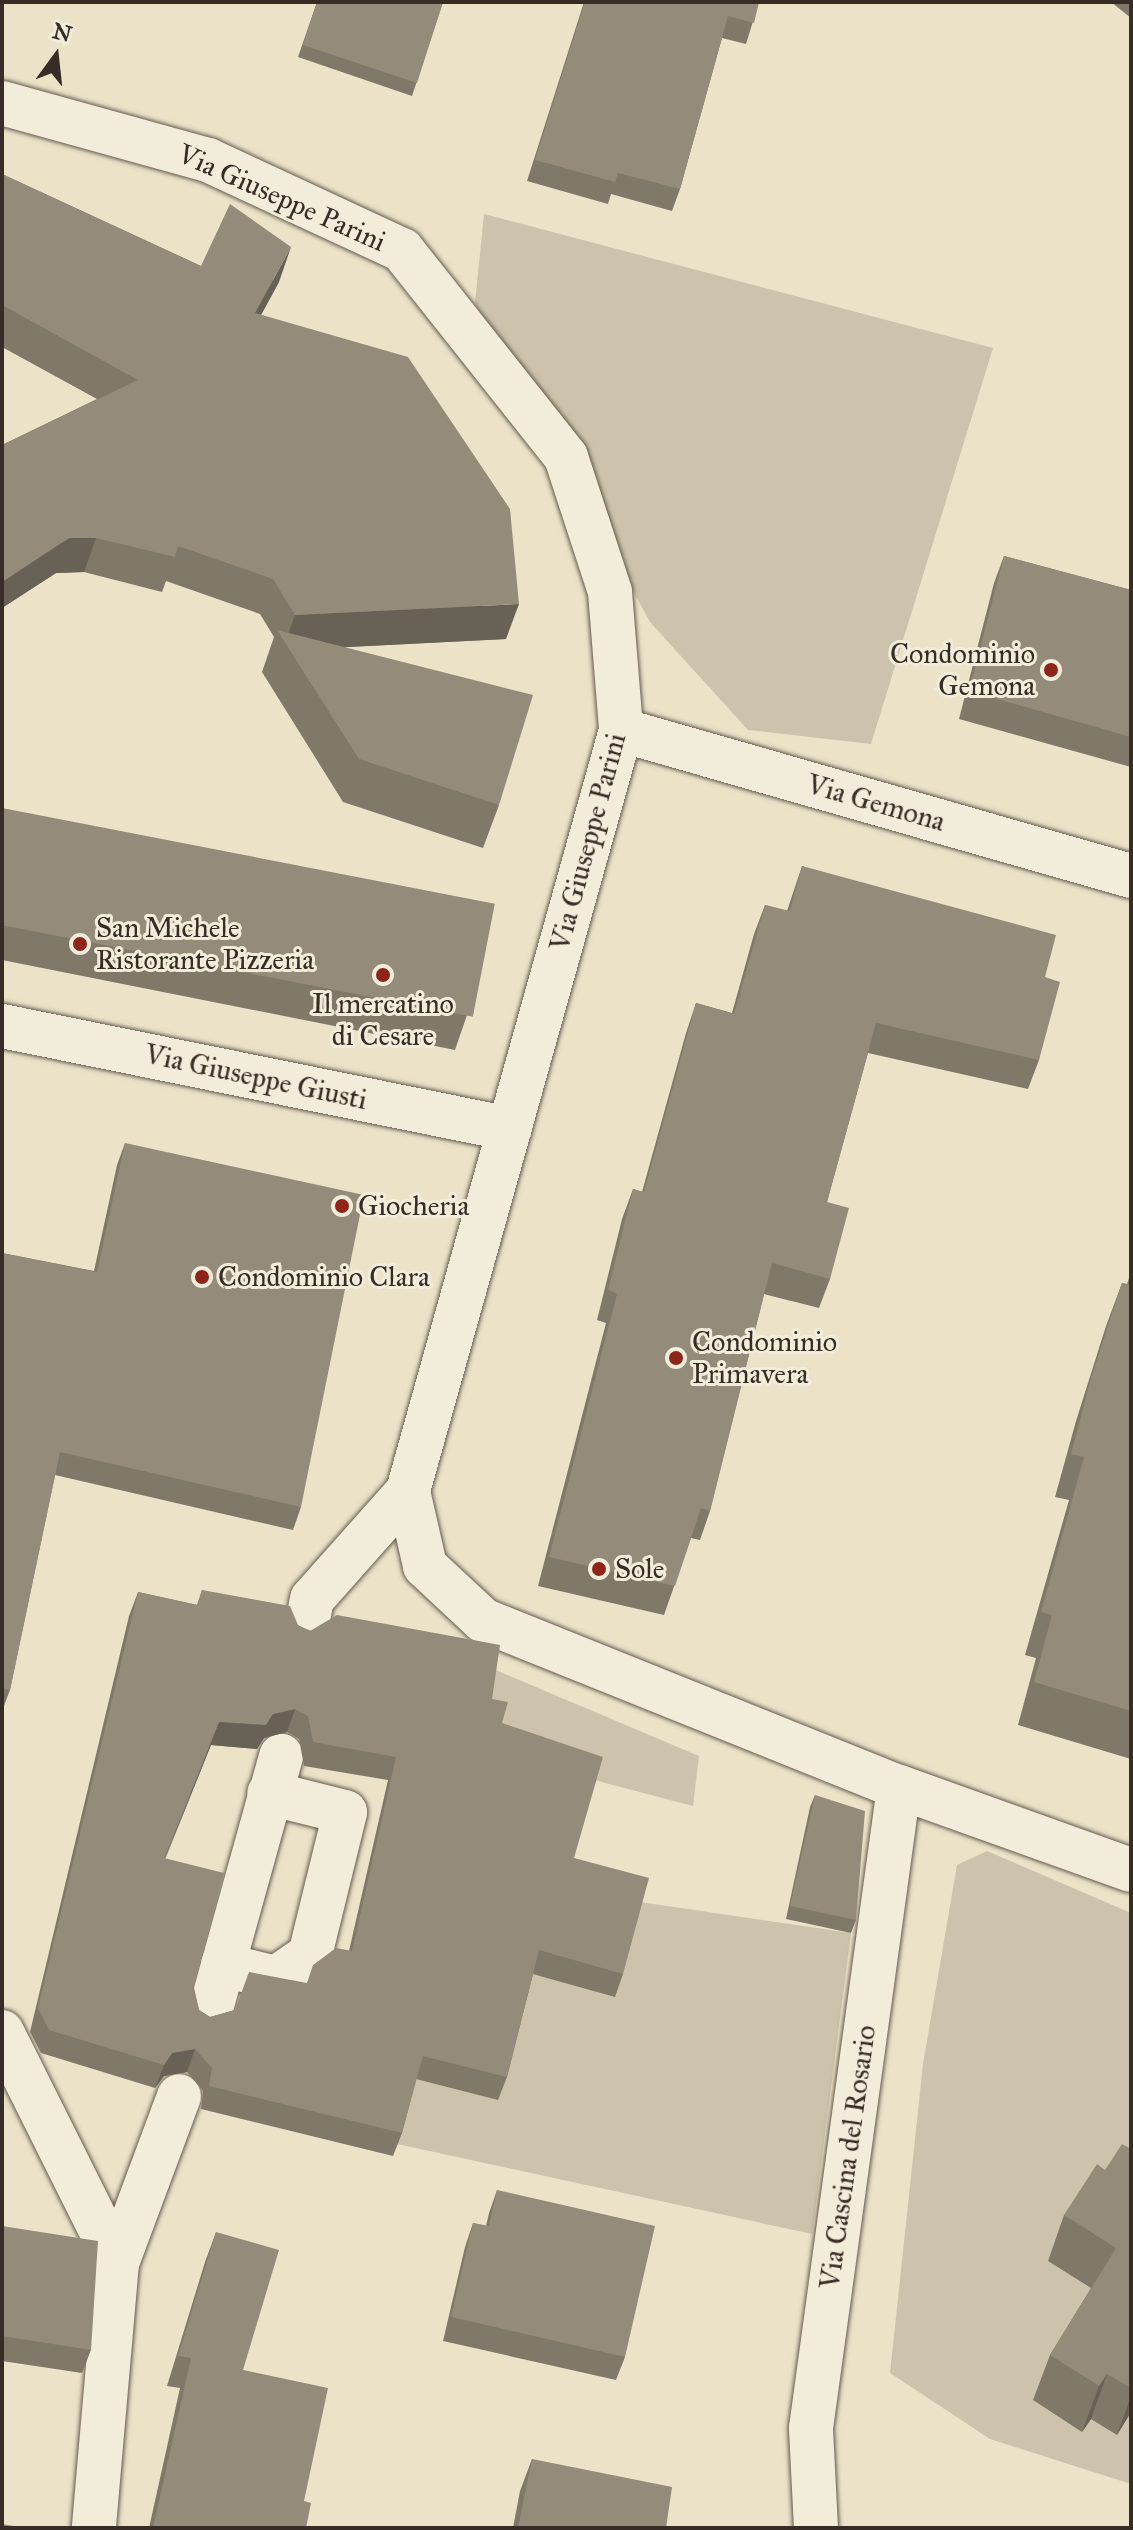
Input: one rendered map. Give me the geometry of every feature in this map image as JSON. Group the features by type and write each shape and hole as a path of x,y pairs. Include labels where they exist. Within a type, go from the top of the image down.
{"street":[{"name":"Via Giuseppe Parini","path":"2,103 208,160 402,250 566,457 610,592 621,730 408,1491 312,1599 306,1630"},
{"name":"Via Gemona","path":"621,730 1131,876"},
{"name":"Via Giuseppe Giusti","path":"2,1026 510,1129"},
{"path":"408,1491 425,1566 483,1620 899,1787 1131,1870"},
{"path":"209,2016 275,1774 345,1812 310,1955 276,1978 223,1965"},
{"name":"Via Cascina del Rosario","path":"816,2528 811,2428 899,1787"},
{"path":"2,2032 117,2263"},
{"path":"94,2528 117,2263 179,2096"}],"shaded area":[{"path":"484,214 993,348 871,744 748,730 650,622 475,303"},
{"path":"491,1668 699,1756 693,1806 594,1780 483,1722"},
{"path":"987,1851 1131,1913 1131,2484 990,2439 890,2373 923,2064 957,1865"},
{"path":"640,1902 851,1933 812,2234 397,2144 430,2021"}],"building":[{"path":"317,2 443,2 417,83 303,45"},
{"path":"585,2 759,2 754,23 728,16 680,189 618,173 615,182 535,160"},
{"path":"2,174 201,266 230,204 291,247 255,313 408,357 510,509 519,604 295,615 273,579 178,546 175,557 96,538 69,538 2,582 2,445 138,380 2,305"},
{"name":"Condominio Gemona","path":"1004,556 1131,590 1131,737 969,691"},
{"path":"277,630 533,695 499,805 359,759"},
{"path":"2,808 495,904 473,1017 2,925"},
{"path":"802,866 1056,935 1045,977 1060,982 1039,1060 876,1023 827,1202 849,1208 830,1279 772,1263 710,1511 701,1508 675,1586 549,1557 617,1294 608,1290 633,1189 644,1192 696,1003 734,1014 765,905 790,911"},
{"path":"125,1143 364,1195 301,1507 60,1452 10,1690 2,1688 2,1253 97,1272"},
{"path":"1122,1283 1131,1285 1131,1711 1034,1682 1052,1615 1041,1612 1084,1457 1071,1454 1091,1378"},
{"path":"202,1590 290,1606 298,1625 310,1631 337,1615 500,1645 492,1699 508,1702 502,1723 603,1757 574,1858 649,1878 623,1974 539,1950 507,2077 423,2056 402,2133 209,2086 212,2068 195,2049 172,2053 164,2065 49,2030 38,2008 138,1592 198,1605","holes":["295,1709 308,1716 313,1742 396,1757 352,1951 336,1948 313,1965 307,1983 249,1972 235,2010 210,2017 199,2010 193,1987 224,1873 164,1858 219,1722 266,1725 273,1714"]},
{"path":"815,1795 865,1811 856,1920 790,1906"},
{"path":"1122,2144 1131,2149 1131,2388 1107,2374 1099,2386 1050,2355 1116,2248 1064,2215 1097,2164 1105,2170"},
{"path":"497,2190 655,2226 625,2357 451,2317 473,2223 489,2226"},
{"path":"2,2226 98,2241 91,2350 2,2336"},
{"path":"216,2232 279,2250 243,2370 328,2388 304,2501 311,2503 306,2528 153,2528 191,2358 178,2356"},
{"path":"532,2459 672,2487 666,2528 518,2528"},
{"path":"2,2524 25,2528 2,2528"}],"place":[{"name":"Condominio Gemona","path":"1051,670"},
{"name":"San Michele Ristorante Pizzeria","path":"80,944"},
{"name":"Il mercatino di Cesare","path":"383,975"},
{"name":"Giocheria","path":"342,1206"},
{"name":"Condominio Clara","path":"202,1277"},
{"name":"Condominio Primavera","path":"676,1358"},
{"name":"Sole","path":"599,1569"}]}
